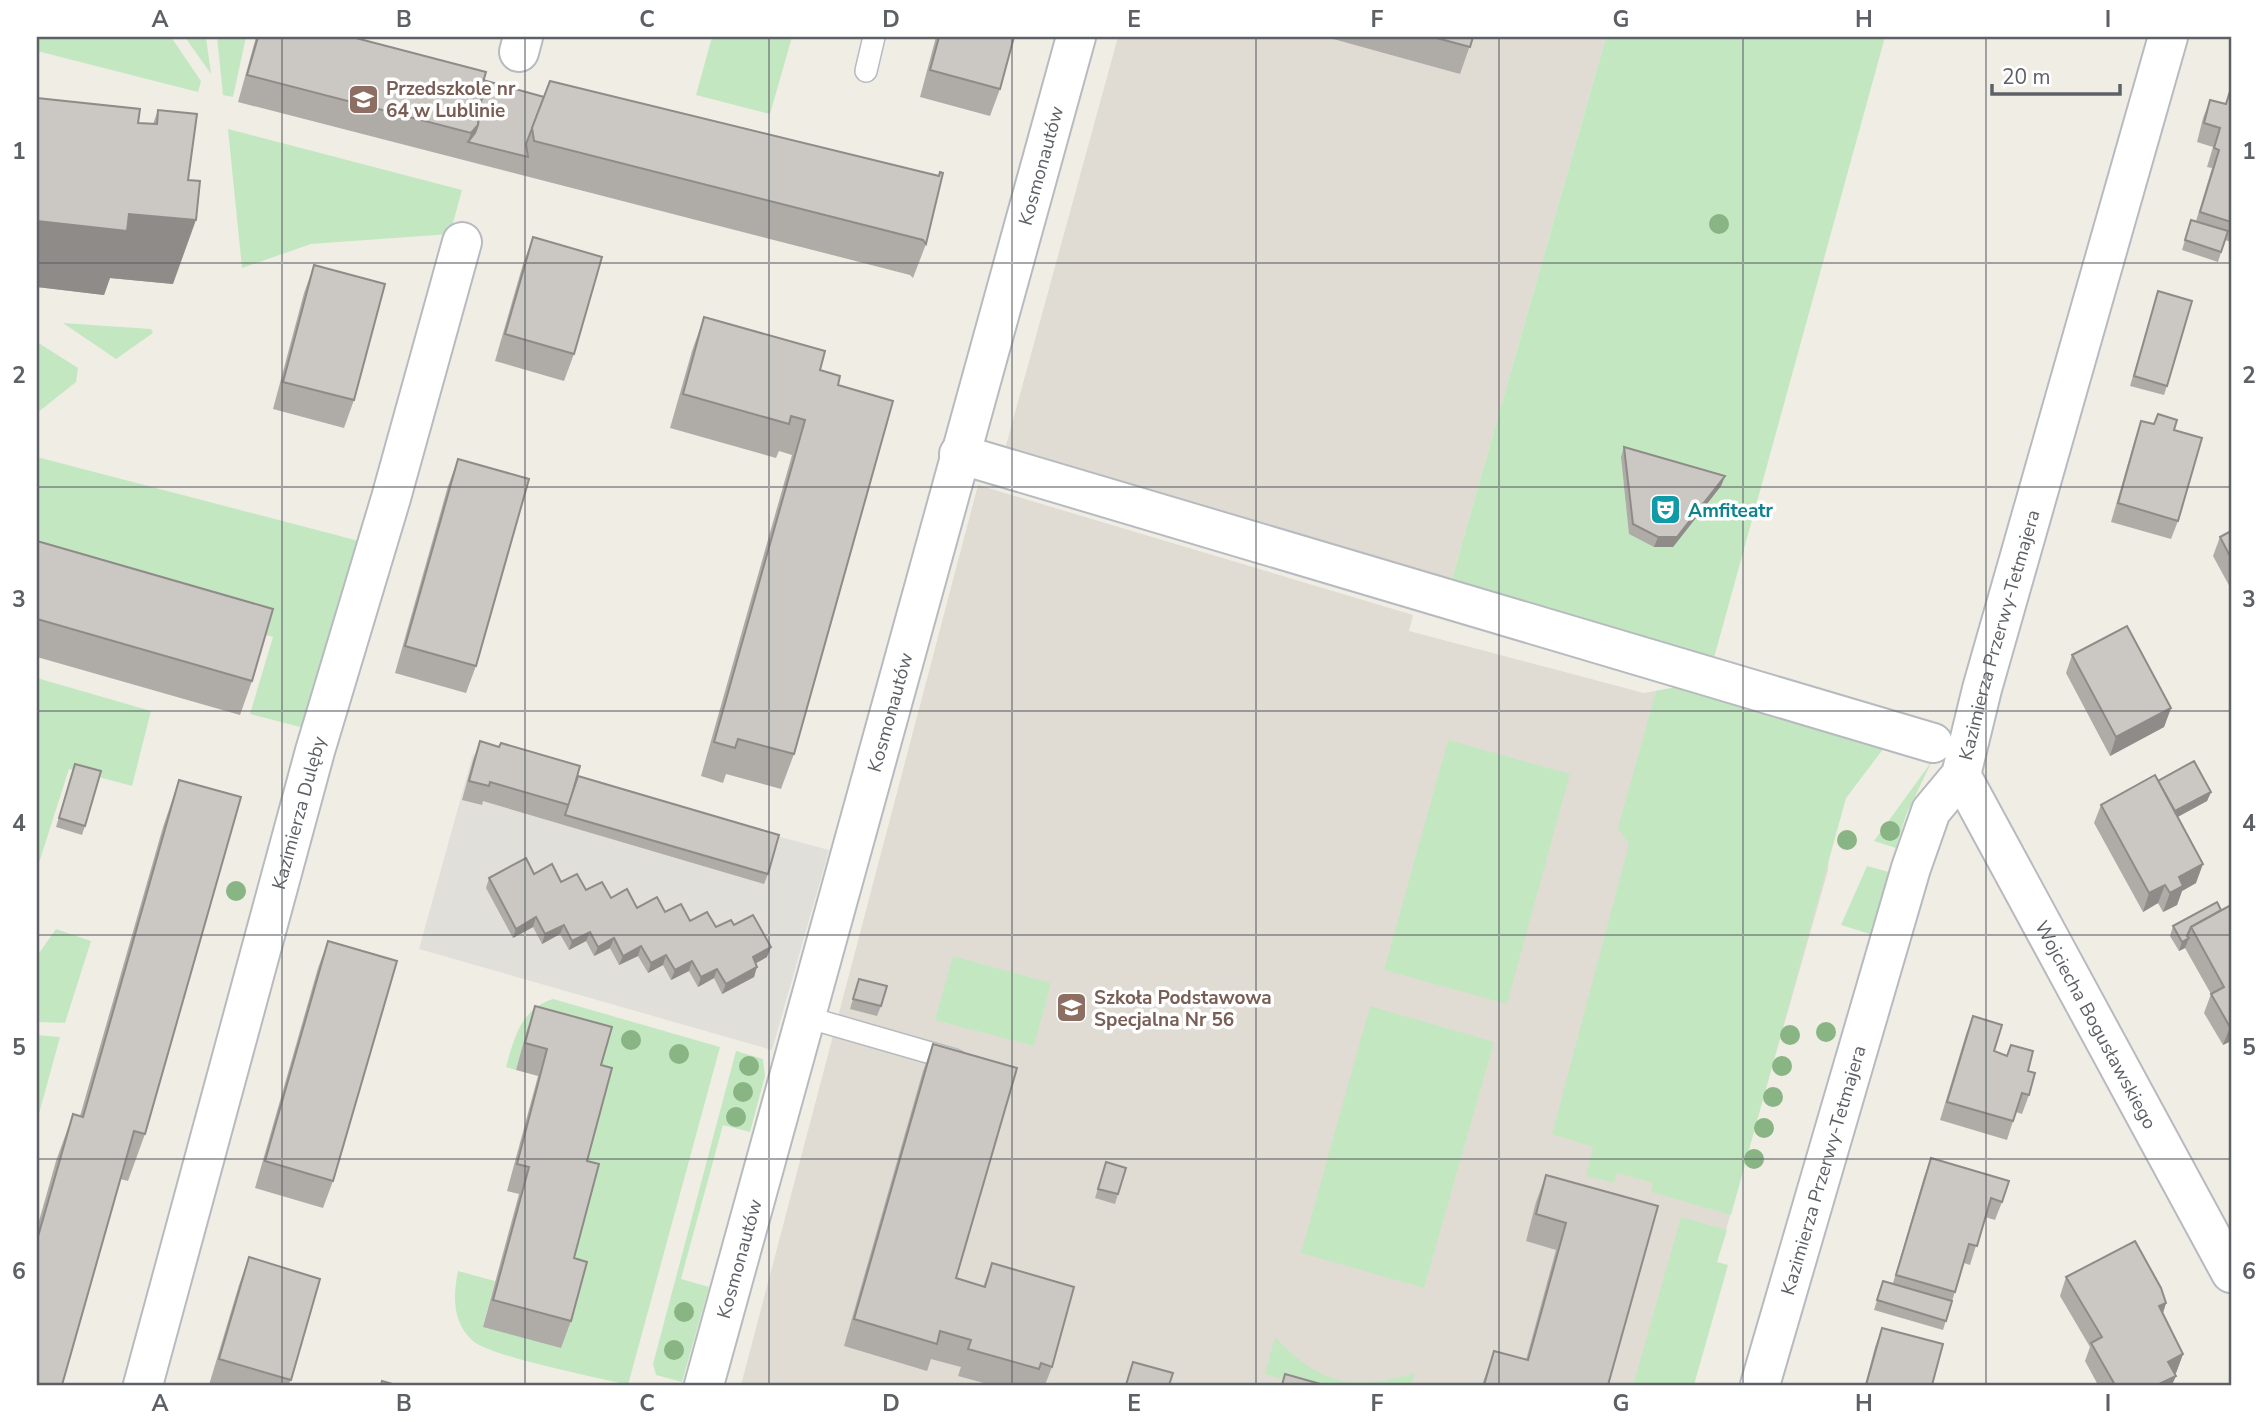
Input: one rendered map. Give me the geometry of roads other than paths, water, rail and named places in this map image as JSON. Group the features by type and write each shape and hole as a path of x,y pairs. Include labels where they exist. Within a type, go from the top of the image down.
{"street":[{"name":"Kosmonautów","path":"704,1385 1076,37"},
{"name":"Kazimierza Przerwy-Tetmajera","path":"1760,1385 1911,868 1931,811 1961,775 1982,689 2168,37"},
{"name":"Kazimierza Dulęby","path":"144,1385 315,751 391,498 462,242"},
{"path":"959,454 1933,743"},
{"name":"Wojciecha Bogusławskiego","path":"1961,775 2231,1273"}],"lane":[{"path":"866,71 874,37"},
{"path":"806,1017 974,1066"}],"place":[{"name":"Przedszkole nr 64 w Lublinie","path":"363,99"},
{"name":"Amfiteatr","path":"1665,510"},
{"name":"Szkoła Podstawowa Specjalna Nr 56","path":"1071,1008"}]}
